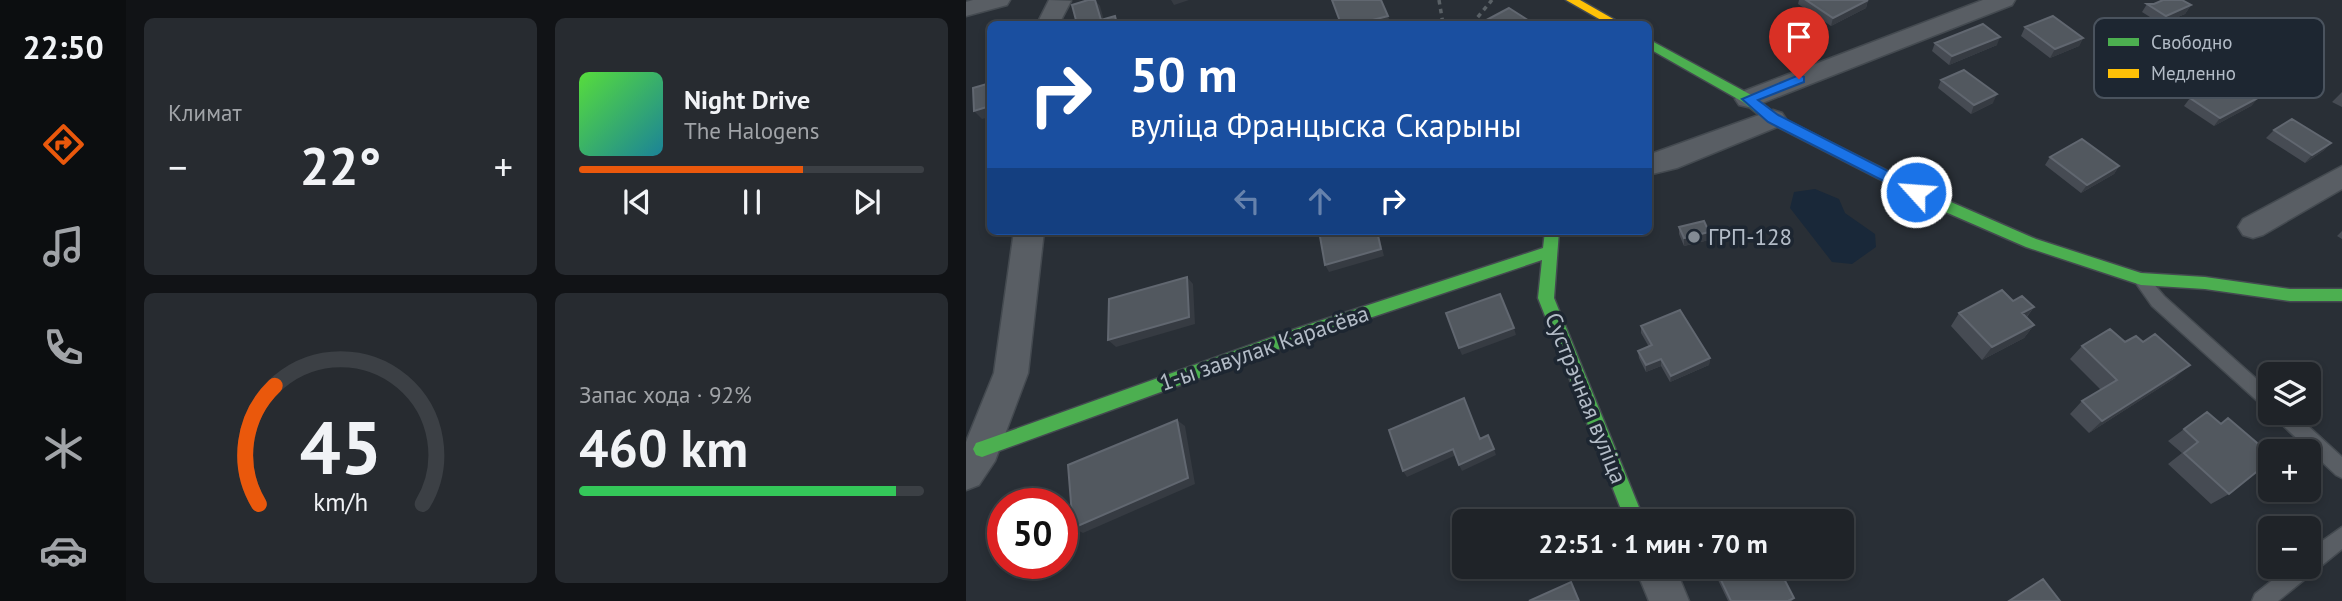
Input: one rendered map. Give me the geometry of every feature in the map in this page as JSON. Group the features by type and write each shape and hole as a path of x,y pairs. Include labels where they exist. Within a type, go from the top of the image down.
{"main road":[{"path":"1573,0 1611,21"},
{"path":"1652,45 1748,99 1773,119 1938,203 2031,243 2141,279 2290,295 2342,295"},
{"name":"Сустрэчная вуліца","path":"1551,235 1546,298 1631,509"},
{"name":"1-ы завулак Карасёва","path":"974,461 1298,335 1548,252"}],"street":[{"path":"966,9 999,0"},
{"path":"1050,21 1060,0"},
{"path":"1748,99 2004,0"},
{"path":"1652,164 1691,152 1773,119"},
{"path":"2253,227 2342,176"},
{"name":"1-ы завулак Карасёва","path":"974,461 1011,373 1028,235"},
{"path":"1660,579 1669,601"}],"lane":[{"path":"2141,279 2158,300 2258,391"},
{"path":"2294,425 2342,469"},
{"path":"2321,554 2342,537"},
{"path":"2262,601 2290,579"}],"path":[{"path":"1439,0 1442,21"},
{"path":"1474,21 1492,0"}],"water":[{"path":"1815,189 1839,199 1845,213 1875,234 1876,247 1852,264 1832,262 1790,208 1794,192"}],"building":[{"path":"1095,0 1101,20 1115,16 1116,21 1076,21 1072,5"},
{"path":"1332,0 1381,0 1388,16 1369,21 1340,21"},
{"path":"1806,0 1868,0 1833,18"},
{"path":"2163,0 2182,0 2191,5 2166,16 2147,4"},
{"path":"1509,8 1529,21 1485,21"},
{"path":"2053,16 2083,38 2055,49 2025,27"},
{"path":"1983,24 2000,37 1952,56 1935,43"},
{"path":"1964,70 1997,94 1974,105 1941,80"},
{"path":"987,84 987,107 974,111 973,88"},
{"path":"2190,98 2258,98 2220,118"},
{"path":"2292,119 2331,143 2312,155 2274,130"},
{"path":"2082,139 2119,166 2087,185 2050,157"},
{"path":"1704,221 1709,232 1684,238 1679,227"},
{"path":"1320,235 1378,235 1381,249 1325,265"},
{"path":"1187,277 1189,317 1108,340 1109,299"},
{"path":"2002,290 2013,301 2022,296 2034,307 2022,313 2034,325 1992,347 1959,313"},
{"path":"1500,294 1514,328 1459,348 1446,313"},
{"path":"1680,310 1710,358 1671,376 1661,359 1646,365 1638,351 1652,345 1641,326"},
{"path":"2110,329 2125,342 2136,336 2143,342 2155,334 2190,365 2102,421 2082,401 2117,380 2082,346"},
{"path":"1464,398 1480,439 1488,435 1494,449 1459,465 1453,449 1403,471 1389,430"},
{"path":"2207,412 2221,424 2228,418 2258,444 2258,471 2229,494 2184,453 2198,442 2184,429"},
{"path":"1177,420 1188,478 1078,526 1078,488 1070,488 1068,465"},
{"path":"1720,579 1784,579 1794,598 1788,601 1731,601"},
{"path":"2043,579 2060,601 2009,601"},
{"path":"1571,582 1579,601 1529,601"}],"traffic: fast":[{"path":"1652,45 1748,99 1773,119 1939,203 2031,243 2141,279 2205,283 2290,295 2342,295"},
{"path":"1552,235 1546,298 1631,509"},
{"path":"982,449 1298,335 1548,252"}],"traffic: slow":[{"path":"1572,0 1610,21"}],"place":[{"name":"ГРП-128","path":"1694,237"}],"route":[{"path":"1799,79 1748,99 1773,119 1916,192"}]}
